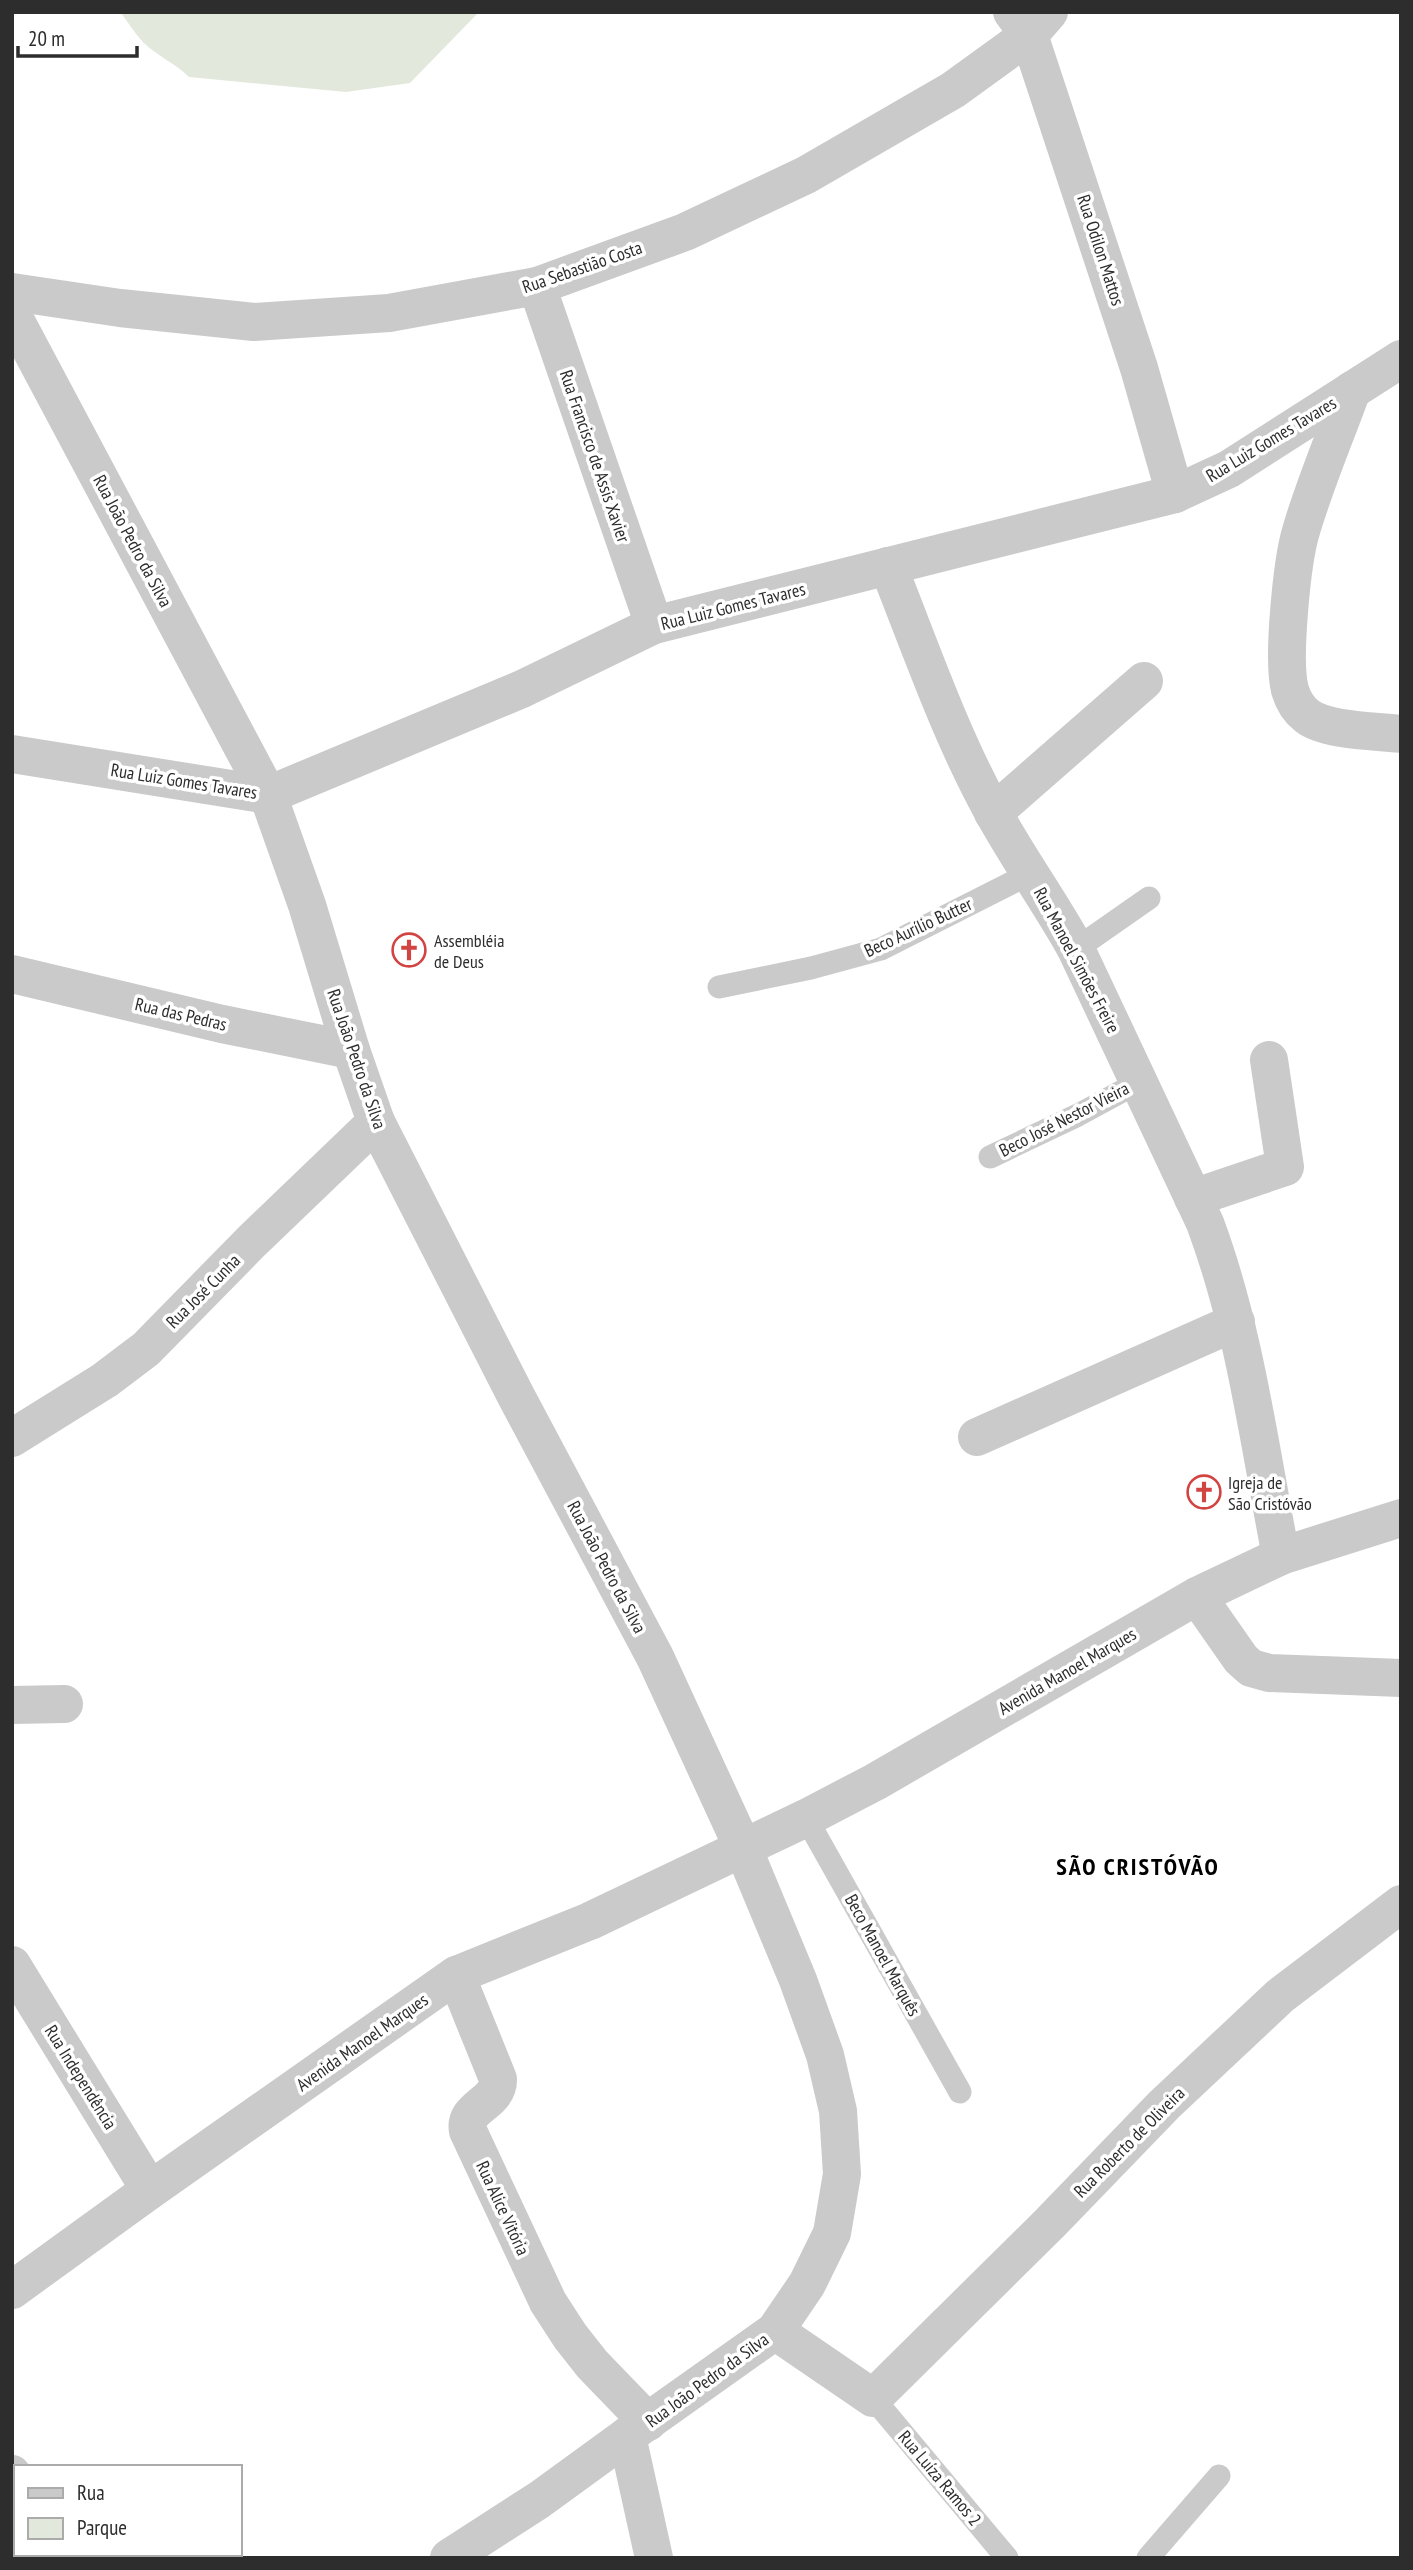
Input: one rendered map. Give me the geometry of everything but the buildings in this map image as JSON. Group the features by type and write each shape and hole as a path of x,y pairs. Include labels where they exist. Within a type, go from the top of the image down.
{"street":[{"name":"Rua Sebastião Costa","path":"12,292 120,308 254,322 389,313 537,286 685,232 806,175 953,90 1030,20"},
{"name":"Rua Odilon Mattos","path":"1030,20 1131,342 1175,494"},
{"name":"Rua Francisco de Assis Xavier","path":"537,286 654,625"},
{"name":"Rua João Pedro da Silva","path":"12,314 268,795 307,905 376,1122 516,1396 655,1657 743,1848 798,1980 825,2055 838,2111 842,2174 832,2233 807,2284 775,2331 638,2429 654,2558"},
{"name":"Rua Luiz Gomes Tavares","path":"12,754 268,795 522,689 654,625 1175,494 1228,469 1401,359"},
{"path":"1352,390 1300,533 1291,584 1288,651 1290,689 1298,707 1310,718 1328,725 1401,734"},
{"name":"Rua Manoel Simões Freire","path":"888,566 955,734 993,813 1076,948 1193,1198 1222,1269 1236,1322 1281,1556"},
{"path":"993,813 1144,681"},
{"name":"Rua das Pedras","path":"12,974 222,1024 351,1050"},
{"path":"1193,1198 1285,1167 1269,1059"},
{"name":"Rua José Cunha","path":"12,1438 105,1380 146,1349 252,1241 376,1122"},
{"path":"977,1437 1236,1322"},
{"name":"Avenida Manoel Marques","path":"12,2290 456,1975 590,1920 806,1818 875,1782 1197,1596 1281,1556 1401,1518"},
{"path":"1197,1596 1241,1659 1251,1668 1269,1673 1401,1678"},
{"path":"12,1705 64,1704"},
{"name":"Rua Roberto de Oliveira","path":"873,2398 1202,2069 1280,1996 1401,1904"},
{"name":"Rua Independência","path":"12,1965 150,2190"},
{"name":"Rua Alice Vitória","path":"456,1975 498,2080 494,2094 469,2115 466,2123 468,2131 548,2302 638,2429"},
{"path":"775,2331 873,2398"},
{"path":"449,2558 539,2500 638,2429"}],"lane":[{"name":"Beco Aurílio Butter","path":"719,987 811,968 881,948 1031,873"},
{"path":"1076,948 1149,898"},
{"name":"Beco José Nestor Vieira","path":"990,1157 1139,1082"},
{"name":"Beco Manoel Marquês","path":"806,1818 960,2092"},
{"name":"Rua Luíza Ramos 2","path":"873,2398 1007,2558"},
{"path":"1147,2558 1219,2476"}],"green space":[{"path":"120,12 479,12 410,83 346,92 189,77 144,43"}],"place":[{"name":"Assembléia de Deus","path":"409,950"},
{"name":"Igreja de São Cristóvão","path":"1204,1492"}],"district":[{"name":"SÃO CRISTÓVÃO","path":"1138,1866"}]}
